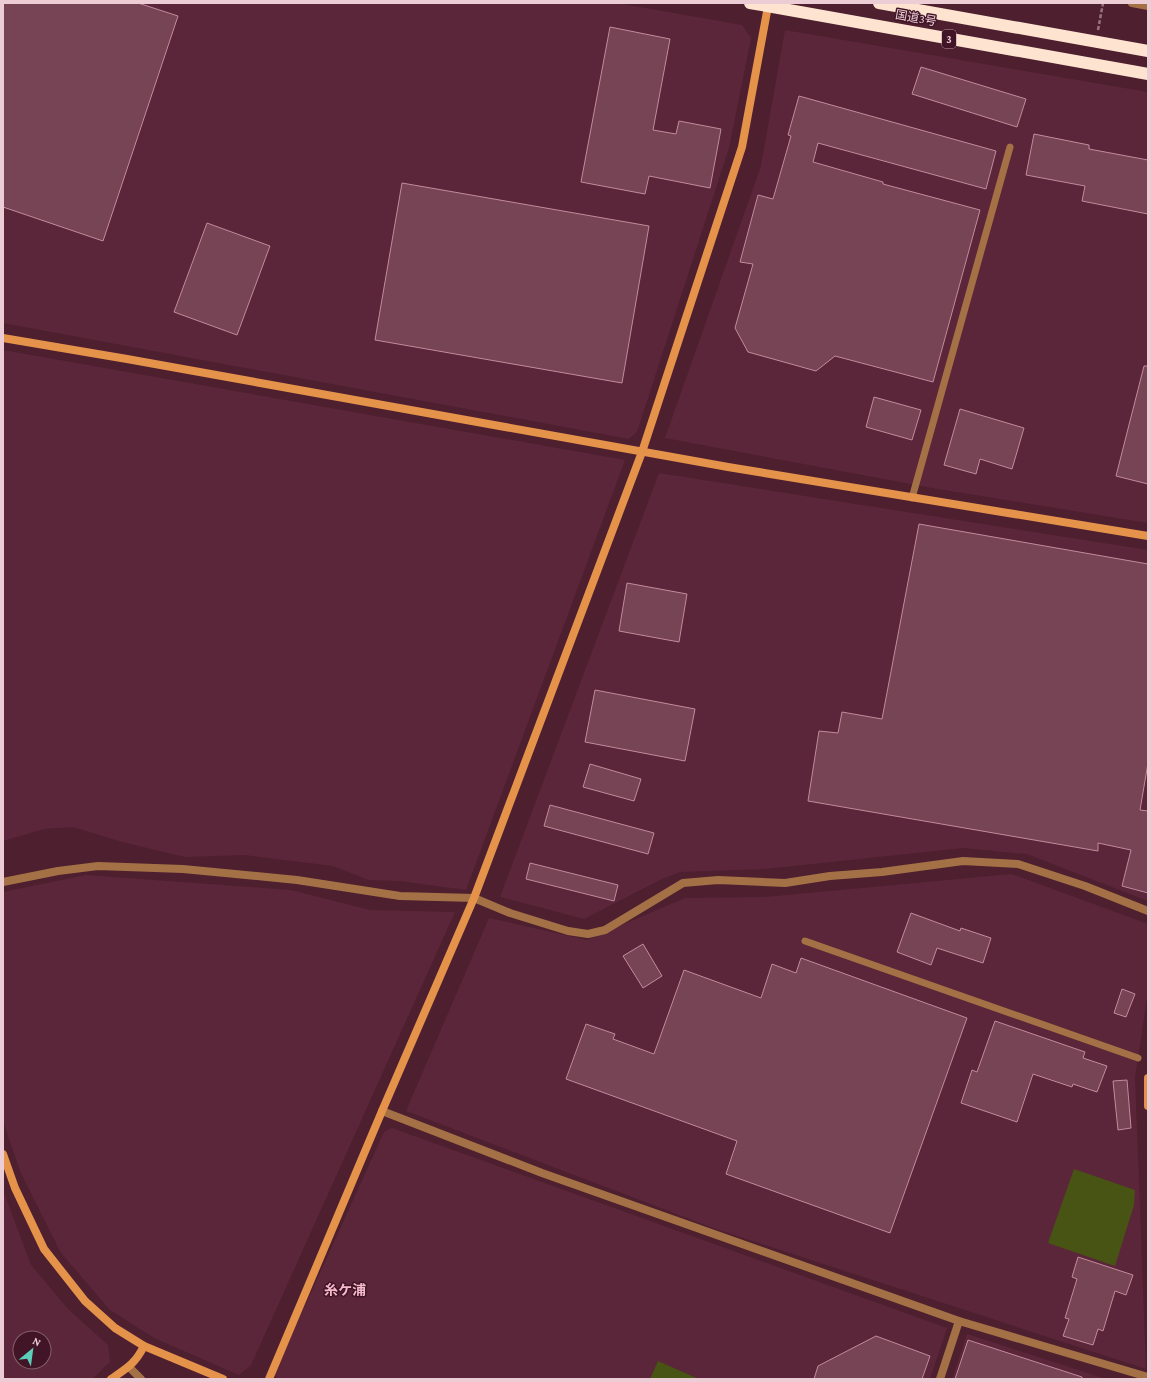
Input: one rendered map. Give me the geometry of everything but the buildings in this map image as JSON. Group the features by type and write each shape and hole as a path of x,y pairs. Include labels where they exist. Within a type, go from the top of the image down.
{"highway":[{"name":"国道3号","path":"750,3 1148,74"},
{"name":"国道3号","path":"879,3 1148,50"}],"street":[{"path":"1132,3 1148,6"},
{"path":"269,1379 474,898 642,452 742,146 768,6"},
{"path":"3,338 642,452 1148,536"},
{"path":"3,882 58,870 98,866 183,869 297,880 400,896 474,898 510,913 568,930 588,934 605,930 683,883 718,880 785,883 830,876 882,872 963,861 1018,864 1085,886 1148,911"},
{"path":"1148,1078 1148,1106"},
{"path":"382,1111 549,1176 959,1321 1148,1377"},
{"path":"3,1154 15,1188 44,1249 85,1301 115,1328 144,1346 223,1379"},
{"path":"940,1379 959,1321"},
{"path":"111,1379 129,1367 138,1358 144,1346"},
{"path":"129,1367 141,1379"}],"lane":[{"path":"912,498 1010,147"},
{"path":"805,940 1138,1058"}],"path":[{"path":"1096,41 1103,3"}],"shaded area":[{"path":"3,3 617,3 742,25 751,38 729,148 637,432 629,439 3,323"},
{"path":"785,30 1148,92 1148,523 932,488 665,438 761,166"},
{"path":"3,350 625,460 466,890 400,881 369,880 333,866 245,855 185,857 122,842 73,827 44,829 3,841"},
{"path":"659,473 1148,550 1148,901 1027,854 963,848 765,869 680,872 662,879 584,919 500,897"},
{"path":"1012,874 1148,924 1148,992 1135,1077 1146,1369 716,1229 406,1111 489,918 587,940 685,898 765,897"},
{"path":"86,875 291,890 370,910 455,912 251,1365 239,1375 154,1338 110,1310 61,1253 20,1171 3,1121 3,892"},
{"path":"392,1128 947,1328 930,1379 699,1379 658,1361 650,1379 277,1379 274,1374 384,1132"},
{"path":"3,1190 31,1265 69,1310 108,1345 110,1362 92,1379 3,1379"},
{"path":"967,1334 1106,1379 952,1379"}],"green space":[{"path":"1074,1169 1135,1190 1134,1205 1115,1266 1048,1243"},
{"path":"658,1361 699,1379 650,1379"}],"district":[{"name":"糸ケ浦","path":"345,1290"}]}
